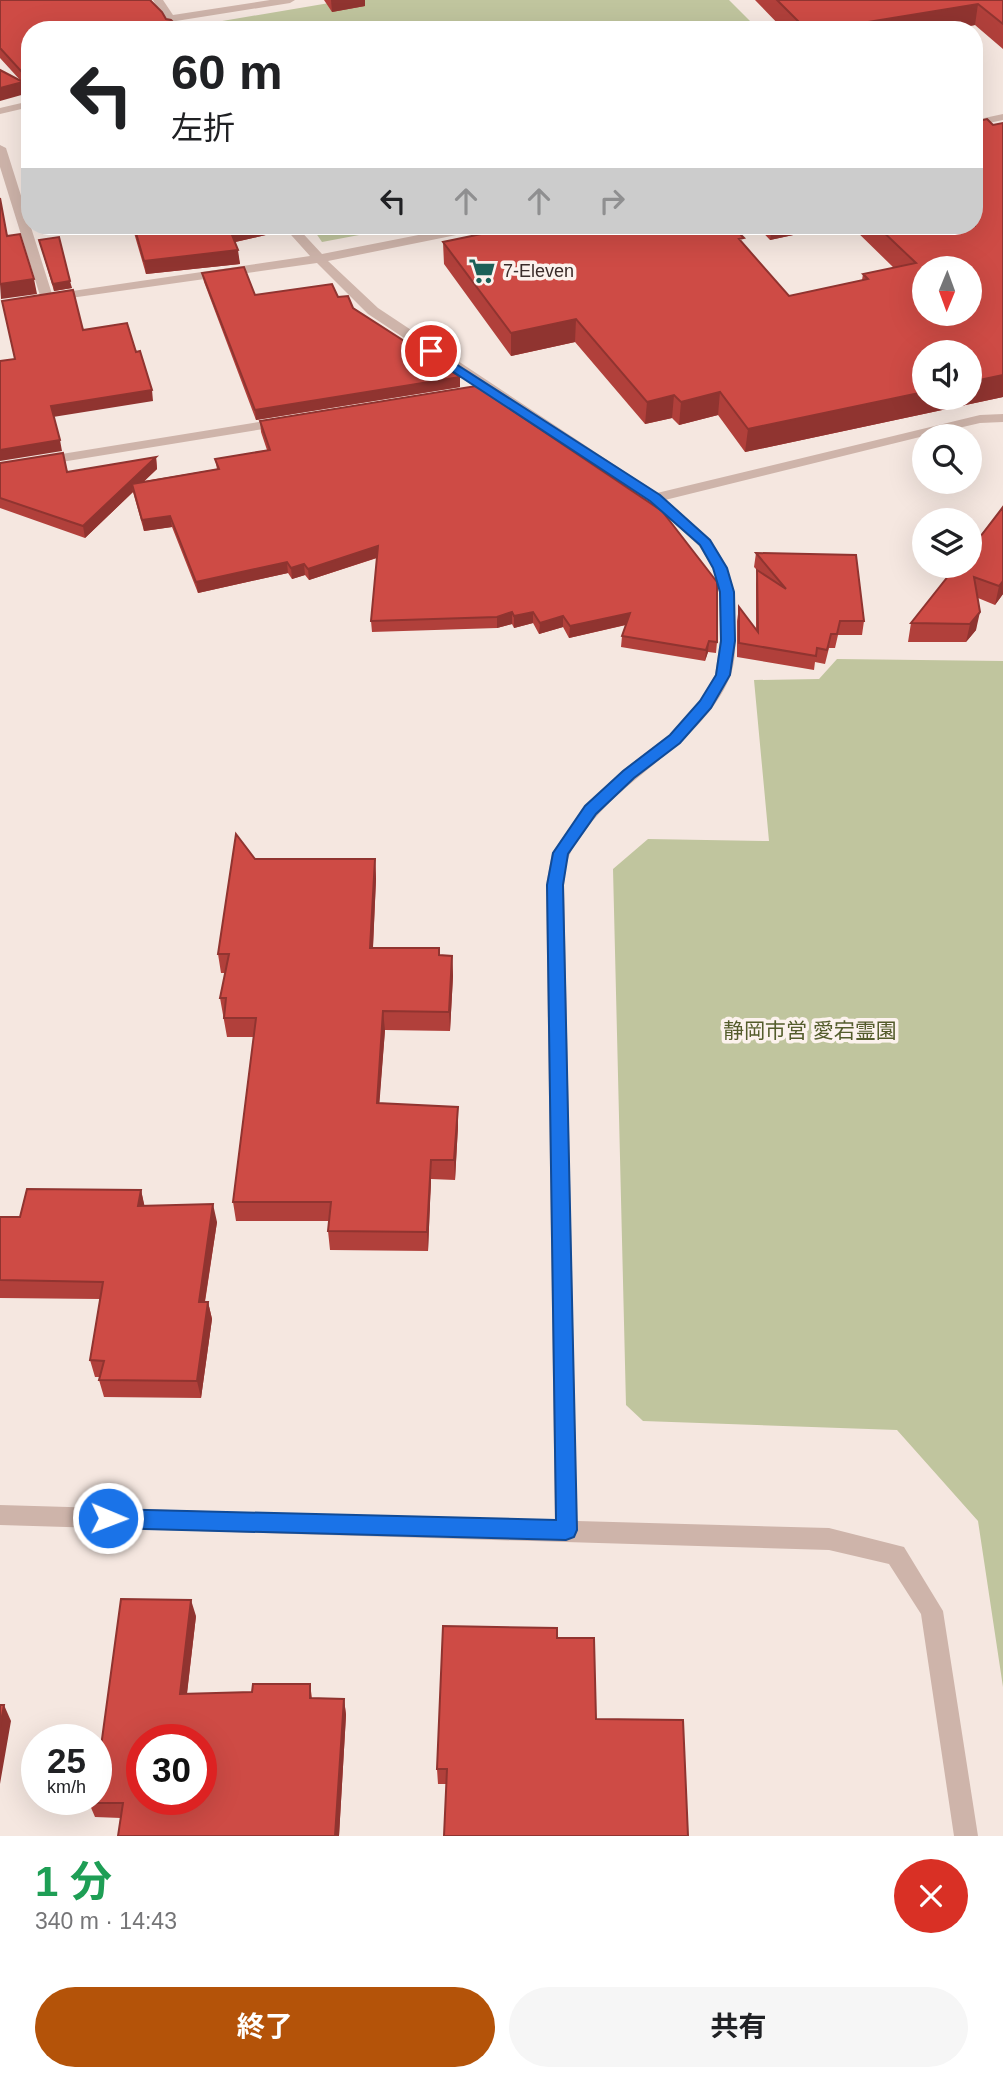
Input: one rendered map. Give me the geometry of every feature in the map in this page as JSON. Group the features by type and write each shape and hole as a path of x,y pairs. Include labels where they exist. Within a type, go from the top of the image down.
{"street":[{"path":"158,0 171,21"},
{"path":"188,21 290,0"},
{"path":"0,111 21,106"},
{"path":"983,121 1003,117"},
{"path":"0,148 21,226"},
{"path":"23,235 41,300 318,259 437,235"},
{"path":"297,235 373,311 481,390 655,498 705,543 720,568 727,592 728,641 723,675 706,705 675,739 629,774 591,810 561,853 555,885 566,1530"},
{"path":"655,498 980,419 1003,418"},
{"path":"0,468 298,419"},
{"path":"0,1515 829,1539 897,1555 932,1611 966,1836"}],"green space":[{"path":"347,0 729,0 750,21 223,21"},
{"path":"317,235 359,235 322,242"},
{"name":"静岡市営 愛宕霊園","path":"837,659 1003,661 1003,1687 978,1521 897,1430 643,1421 626,1405 613,869 648,839 769,841 754,680 819,679"}],"building":[{"path":"0,0 150,0 166,19 172,21 21,21 21,71 0,48"},
{"path":"777,0 1003,0 1003,24 978,4 874,21 798,21"},
{"path":"0,70 21,81 21,83 0,88"},
{"path":"987,119 993,125 1003,123 1003,375 982,379 982,340 912,340 912,395 748,429 720,392 681,402 674,395 647,402 576,319 511,333 443,242 477,235 741,235 744,238 739,239 789,296 868,279 863,274 912,264 912,326 982,326 982,256 912,256 912,259 886,235 983,235 983,120"},
{"path":"0,198 7,236 20,234 34,279 0,284"},
{"path":"137,235 232,235 238,250 144,261"},
{"path":"59,237 70,281 53,284 39,240"},
{"path":"244,267 255,295 332,284 338,297 348,296 353,308 460,377 255,410 202,273"},
{"path":"73,290 83,330 127,323 136,352 140,351 152,390 51,406 60,440 0,450 0,361 15,359 2,301"},
{"path":"476,386 662,511 717,582 717,642 709,641 706,650 622,636 630,613 570,626 563,616 540,623 533,612 514,616 512,612 497,617 371,621 378,546 308,569 304,564 291,568 287,562 196,582 170,516 142,520 132,484 219,469 215,459 270,450 260,421"},
{"path":"63,453 67,472 156,457 83,526 0,498 0,463"},
{"path":"1003,507 1003,581 999,586 977,578 982,578 982,534"},
{"path":"756,553 856,555 864,621 840,621 837,634 831,634 827,650 817,648 816,656 739,643 739,607 758,632 757,570 786,589"},
{"path":"947,578 974,578 980,612 970,624 911,623"},
{"path":"236,834 255,859 375,859 370,948 439,948 439,955 452,956 449,1012 383,1011 377,1103 458,1107 454,1160 431,1160 427,1232 328,1231 331,1202 233,1202 256,1018 224,1018 226,998 220,998 229,954 218,954"},
{"path":"27,1189 141,1190 138,1206 213,1204 199,1302 208,1302 197,1381 99,1380 104,1361 90,1360 103,1282 0,1280 0,1217 20,1217"},
{"path":"121,1599 191,1600 180,1694 252,1692 253,1684 310,1684 310,1698 344,1699 335,1836 118,1836 123,1803 112,1803 112,1724 104,1724"},
{"path":"443,1626 557,1628 557,1638 594,1638 596,1719 683,1720 688,1836 444,1836 447,1769 437,1769"},
{"path":"0,1705 4,1705 0,1727"}],"place":[{"name":"7-Eleven","path":"482,271"}],"route":[{"path":"108,1518 566,1530 555,885 561,853 591,810 629,774 675,739 706,705 723,675 728,641 727,592 720,568 705,543 655,498 431,351"}]}
